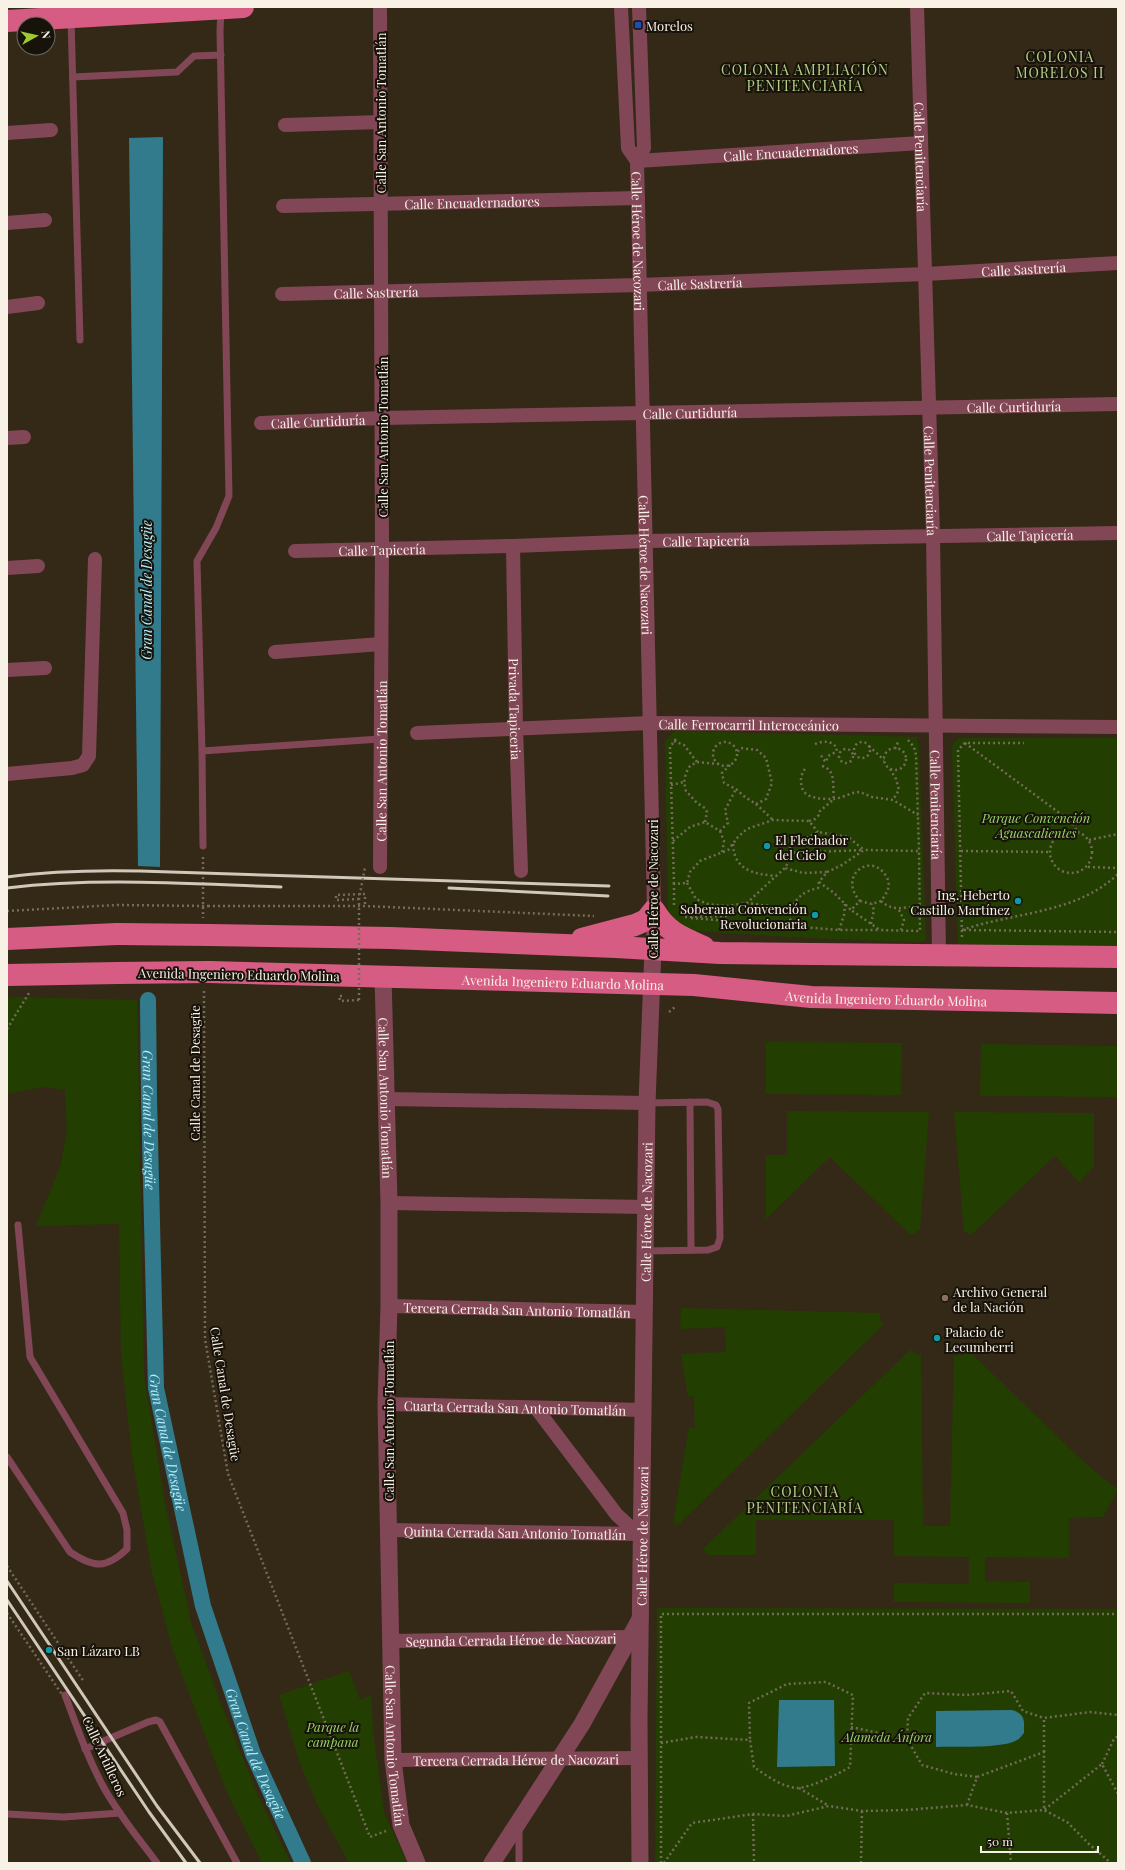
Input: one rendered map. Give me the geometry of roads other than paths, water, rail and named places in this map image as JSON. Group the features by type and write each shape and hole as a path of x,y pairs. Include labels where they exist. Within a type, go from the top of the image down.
{"main road":[{"path":"7,21 243,7"},
{"path":"561,945 635,925 664,910 668,929 720,954"},
{"path":"7,939 206,930 653,949 720,954 1118,957"},
{"name":"Avenida Ingeniero Eduardo Molina","path":"7,975 118,973 206,981 383,976 694,985 811,997 1118,1003"}],"street":[{"name":"Calle San Antonio Tomatlán","path":"380,7 382,418 380,867"},
{"name":"Calle Héroe de Nacozari","path":"620,7 628,148 637,161"},
{"name":"Calle Héroe de Nacozari","path":"639,7 644,148 637,161 650,723 664,910 653,949 647,1103 639,1758 640,1863"},
{"name":"Calle Penitenciaría","path":"917,7 933,535 939,955"},
{"path":"286,125 381,122"},
{"path":"7,133 51,130"},
{"name":"Calle Encuadernadores","path":"637,161 921,143"},
{"name":"Calle Encuadernadores","path":"283,206 638,198"},
{"path":"7,223 45,220"},
{"name":"Calle Sastrería","path":"282,294 640,285 926,274 1118,263"},
{"path":"7,307 38,304"},
{"name":"Calle Curtiduría","path":"261,423 382,418 1118,404"},
{"path":"7,438 24,437"},
{"name":"Calle Tapicería","path":"295,551 646,541 1118,533"},
{"name":"Privada Tapiceria","path":"512,546 521,871"},
{"path":"7,774 58,770 83,765 89,756 95,559"},
{"path":"7,568 38,566"},
{"path":"275,652 381,644"},
{"path":"7,670 45,668"},
{"name":"Calle Ferrocarril Interoceánico","path":"417,733 650,723 1118,727"},
{"name":"Calle San Antonio Tomatlán","path":"383,976 389,1203 389,1306 386,1404 393,1760 401,1825 416,1863"},
{"path":"387,1099 647,1103"},
{"path":"389,1203 646,1207"},
{"name":"Tercera Cerrada San Antonio Tomatlán","path":"389,1306 644,1312"},
{"name":"Cuarta Cerrada San Antonio Tomatlán","path":"386,1404 643,1410"},
{"path":"536,1408 617,1515 628,1525 642,1534"},
{"name":"Quinta Cerrada San Antonio Tomatlán","path":"388,1530 642,1534"},
{"name":"Calle Héroe de Nacozari","path":"492,1863 582,1724 641,1616"},
{"name":"Segunda Cerrada Héroe de Nacozari","path":"391,1640 630,1636"},
{"name":"Tercera Cerrada Héroe de Nacozari","path":"393,1760 639,1758"}],"lane":[{"path":"203,846 197,561 216,528 229,496 221,8"},
{"path":"71,17 80,340"},
{"path":"73,76 177,72 194,56 221,54"},
{"path":"202,751 380,739"},
{"path":"690,1102 691,1250"},
{"path":"645,1251 713,1249 719,1243 719,1114 716,1105 712,1103 690,1102 647,1103"},
{"path":"7,1457 70,1552 84,1561 101,1565 115,1560 127,1549 127,1530 123,1513 30,1357 18,1225"},
{"name":"Calle Artilleros","path":"64,1696 85,1749 104,1789 157,1863"},
{"path":"85,1749 148,1722 156,1720 160,1722 237,1863"},
{"path":"7,1814 64,1817 120,1813"},
{"path":"519,1823 519,1863"}],"water":[{"path":"163,137 160,867 138,866 129,138"},
{"path":"779,1700 834,1700 835,1766 777,1767"},
{"path":"1012,1710 1022,1716 1024,1722 1024,1733 1020,1738 1010,1743 990,1746 936,1747 936,1711"}],"waterway":[{"name":"Gran Canal de Desagüe","path":"148,1000 156,1388 203,1606 253,1754 303,1863"}],"railway":[{"path":"7,877 57,872 123,871 609,886"},
{"path":"7,888 110,882 281,887"},
{"path":"449,888 608,896"},
{"path":"7,1581 157,1806 200,1863"},
{"path":"7,1600 149,1812 186,1863"}],"place":[{"name":"Morelos","path":"638,25"},
{"name":"El Flechador del Cielo","path":"767,846"},
{"name":"Ing. Heberto Castillo Martínez","path":"1018,901"},
{"name":"Soberana Convención Revolucionaria","path":"815,915"},
{"name":"Archivo General de la Nación","path":"945,1298"},
{"name":"Palacio de Lecumberri","path":"937,1338"},
{"name":"San Lázaro LB","path":"49,1650"}],"district":[{"name":"COLONIA MORELOS II","path":"1060,64"},
{"name":"COLONIA AMPLIACIÓN PENITENCIARÍA","path":"805,78"},
{"name":"COLONIA PENITENCIARÍA","path":"805,1500"}],"park label":[{"name":"Parque Convención Aguascalientes","path":"1036,824"},
{"name":"Parque la campana","path":"333,1734"},
{"name":"Alameda Ánfora","path":"887,1736"}]}
